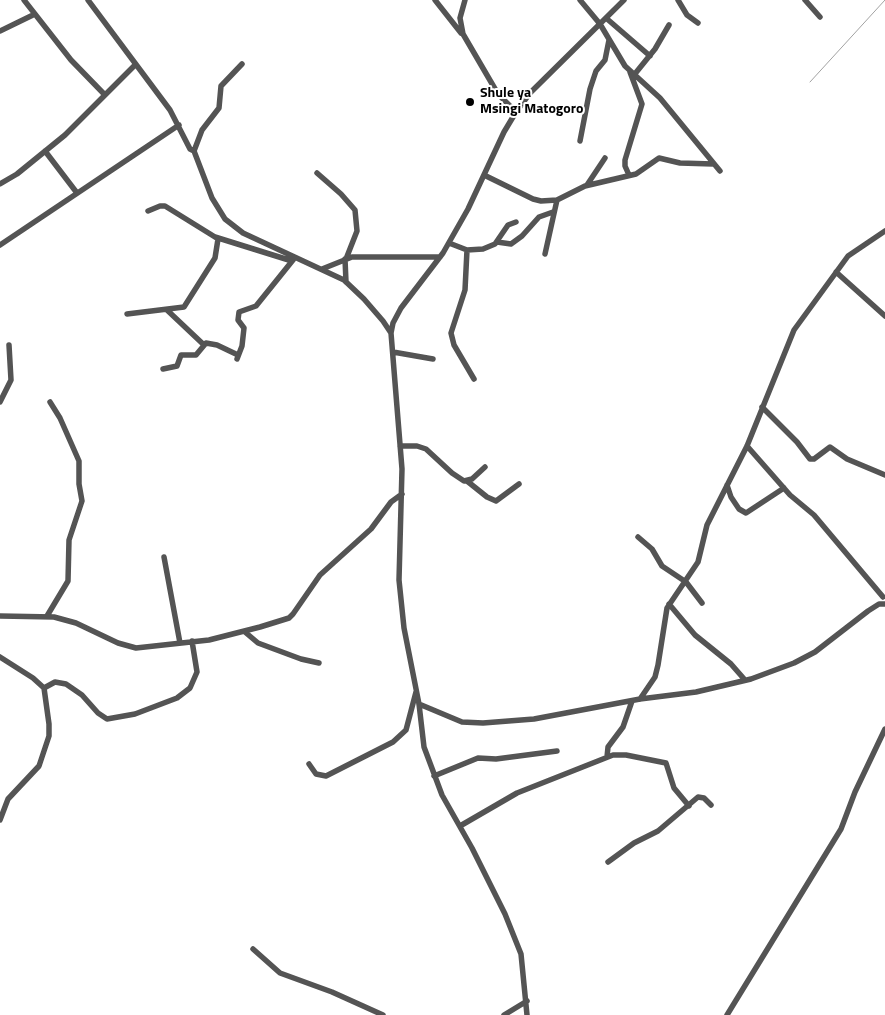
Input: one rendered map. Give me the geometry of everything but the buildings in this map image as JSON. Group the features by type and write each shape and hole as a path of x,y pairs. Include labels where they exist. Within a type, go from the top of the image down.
{"street":[{"path":"24,0 71,60 105,95"},
{"path":"88,0 179,125 190,149 194,150 212,198 225,219 243,233 293,260"},
{"path":"435,0 463,34 493,88 516,112"},
{"path":"463,34 460,18 465,0"},
{"path":"580,0 600,24 631,73 642,104 625,160 625,166 629,175"},
{"path":"527,1015 521,954 505,914 434,776 424,747 419,704 404,628 399,580 402,494 391,333 393,323 401,308 449,243 504,132 516,112 530,94 624,0"},
{"path":"678,0 687,15 698,24"},
{"path":"805,0 820,17"},
{"path":"0,31 36,14"},
{"path":"606,18 650,56"},
{"path":"631,73 650,56 669,25"},
{"path":"580,141 590,89 596,71 605,60 609,40"},
{"path":"194,150 202,130 219,108 221,86 242,64"},
{"path":"0,184 17,174 45,151 135,65"},
{"path":"631,73 660,98 720,171"},
{"path":"0,245 179,125"},
{"path":"45,151 77,193"},
{"path":"587,185 605,158"},
{"path":"484,175 533,200 541,201 557,200 587,185 612,182 642,171 659,158 680,163 713,164"},
{"path":"317,173 341,194 355,210 357,231 345,259 346,282"},
{"path":"545,254 557,200"},
{"path":"148,211 165,206 218,239 322,269 346,282 384,321 391,333"},
{"path":"497,242 511,244 522,236 539,217 553,212"},
{"path":"449,243 468,250 483,250 497,242 508,225 516,222"},
{"path":"640,699 655,677 664,618 669,604 698,562 704,532 747,446 794,330 848,256 885,231"},
{"path":"127,314 178,310 189,302 215,258 218,239"},
{"path":"468,250 465,290 451,332 454,345 474,380"},
{"path":"322,269 345,259 365,256 440,257"},
{"path":"163,369 177,366 181,355 196,355 203,344 218,345 238,357 242,346 244,328 238,320 239,312 256,306 293,260"},
{"path":"836,272 885,316"},
{"path":"167,310 203,344"},
{"path":"0,402 11,380 9,345"},
{"path":"393,352 433,359"},
{"path":"47,616 68,582 69,540 82,501 79,484 79,461 60,418 50,402"},
{"path":"762,407 792,435 810,459 814,459 830,448 847,459 885,474"},
{"path":"400,446 417,446 426,449 452,473 468,481 487,497 496,501 519,484"},
{"path":"419,704 462,722 483,723 534,719 640,699 696,692 745,680 794,664 815,652 882,604 884,596 814,515 784,488 747,446"},
{"path":"468,481 485,467"},
{"path":"727,485 731,497 739,509 746,513 784,488"},
{"path":"0,616 47,616 76,623 124,646 143,647 180,643 223,638 245,632 289,618 320,575 371,529 391,502 402,494"},
{"path":"638,537 652,550 662,566 686,582 702,603"},
{"path":"164,557 180,643"},
{"path":"669,604 695,636 731,664 745,680"},
{"path":"245,632 258,643 301,659 319,663"},
{"path":"44,688 55,682 66,684 82,695 98,713 107,718 136,714 177,698 190,688 197,672 192,641"},
{"path":"0,657 44,688 49,724 49,736 44,754 36,770 6,802 0,820"},
{"path":"309,764 316,774 326,776 393,742 406,730 416,690"},
{"path":"607,757 608,747 623,727 632,701"},
{"path":"728,1015 841,828 855,792 885,729"},
{"path":"434,776 478,758 496,759 558,751"},
{"path":"460,826 517,793 607,757 626,755 666,763 674,788 689,806"},
{"path":"608,862 634,843 658,831 700,796 711,805"},
{"path":"253,950 280,974 332,992 383,1015"},
{"path":"504,1015 527,1001"}],"waterway":[{"path":"810,82 885,0"}],"place":[{"name":"Shule ya Msingi Matogoro","path":"470,102"}]}
